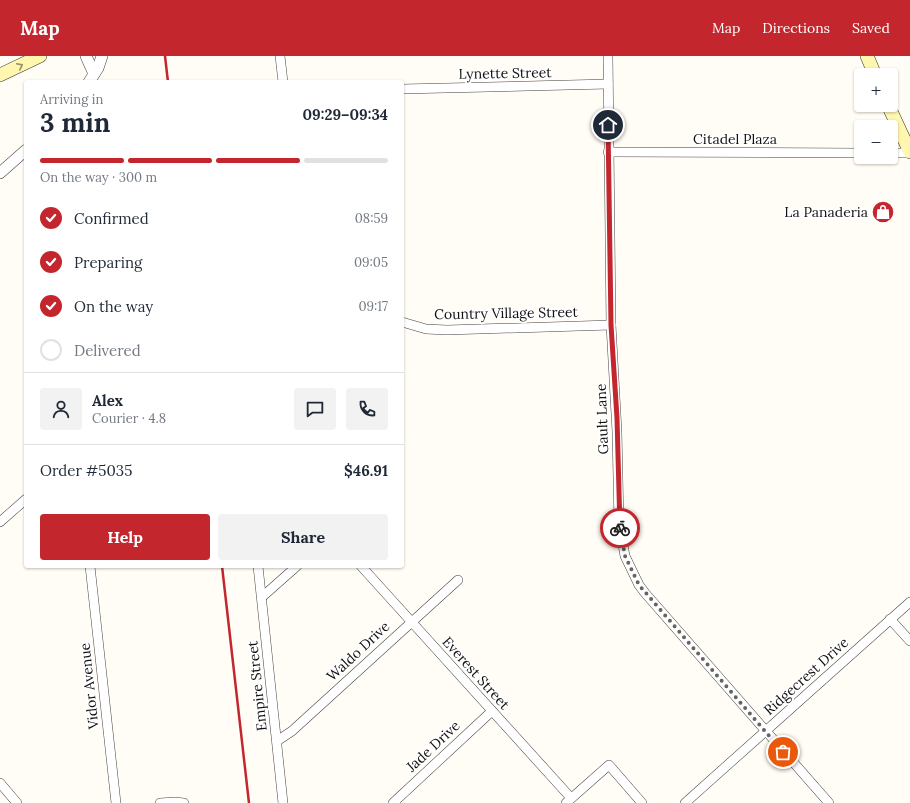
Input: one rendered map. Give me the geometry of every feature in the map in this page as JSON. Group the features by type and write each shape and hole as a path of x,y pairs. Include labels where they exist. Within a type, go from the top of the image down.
{"main road":[{"path":"0,75 40,56"},
{"path":"867,56 872,68"},
{"path":"891,112 910,152"}],"street":[{"path":"86,56 91,78"},
{"path":"91,78 98,68 102,56"},
{"path":"280,56 283,80"},
{"name":"Gault Lane","path":"608,56 611,325 617,418 619,523 625,556 645,594 829,803"},
{"name":"Lynette Street","path":"404,89 608,84"},
{"path":"0,173 24,152"},
{"name":"Citadel Plaza","path":"608,152 854,153"},
{"path":"898,153 910,152"},
{"name":"Country Village Street","path":"404,323 426,329 447,330 611,325"},
{"path":"0,522 24,501"},
{"name":"Vidor Avenue","path":"90,568 116,803"},
{"name":"Empire Street","path":"258,568 284,803"},
{"path":"262,597 295,568"},
{"name":"Everest Street","path":"363,568 492,710 569,801"},
{"name":"Waldo Drive","path":"277,741 292,731 411,621 458,580"},
{"name":"Ridgecrest Drive","path":"685,803 910,602"},
{"path":"890,619 910,641"},
{"name":"Jade Drive","path":"393,803 492,710"},
{"path":"569,801 608,765 642,803"},
{"path":"0,783 18,803"},
{"path":"160,803 184,803"}],"railway":[{"path":"165,56 168,80"},
{"path":"222,568 249,803"}],"way so far":[{"path":"620,528 625,556 645,594 783,752"}],"place":[{"name":"La Panaderia","path":"883,212"}],"route":[{"path":"608,125 611,325 617,418 620,528"}]}
